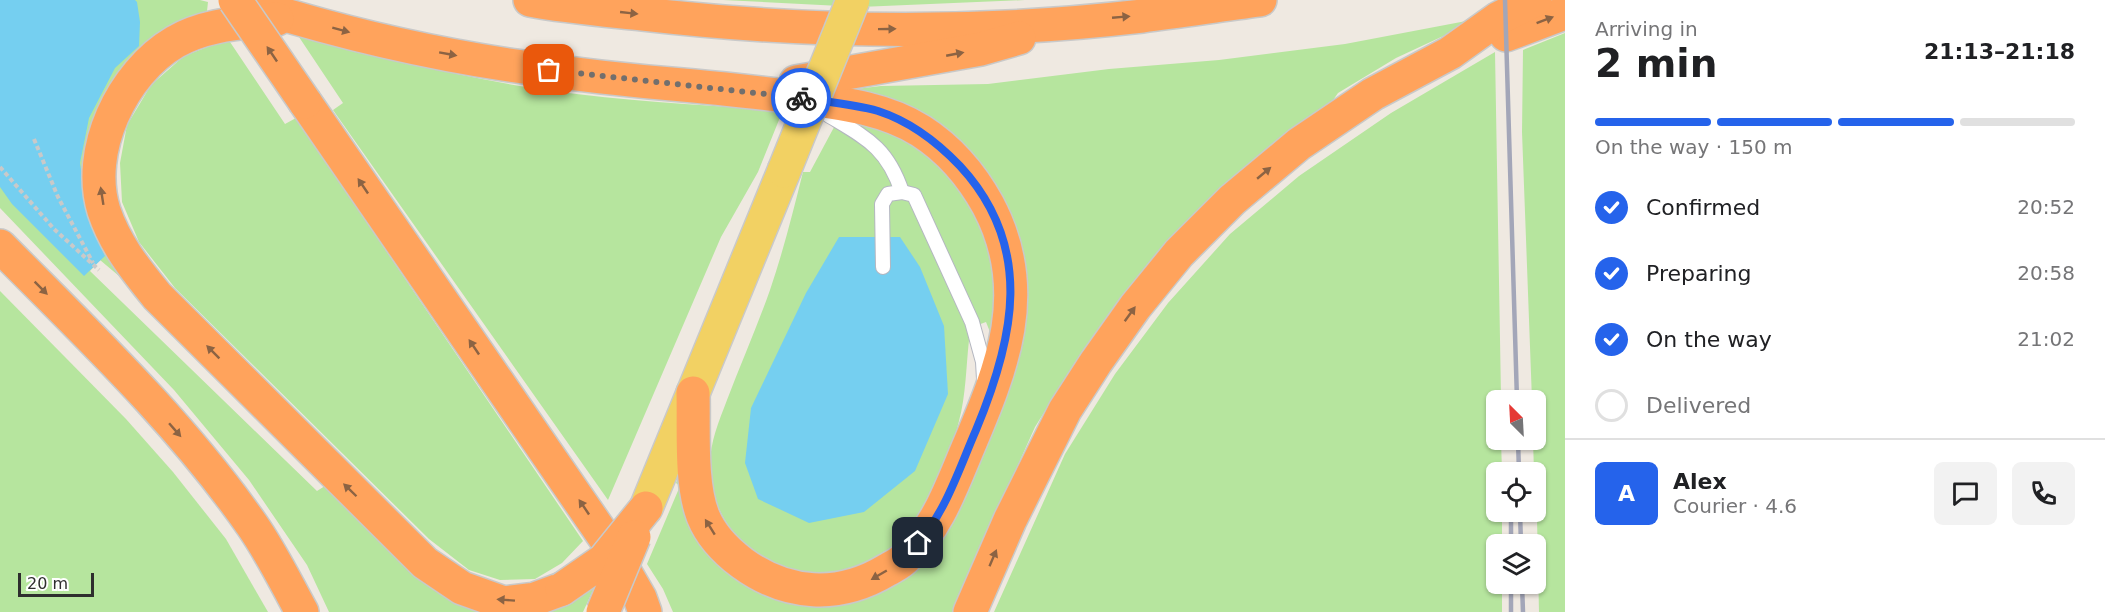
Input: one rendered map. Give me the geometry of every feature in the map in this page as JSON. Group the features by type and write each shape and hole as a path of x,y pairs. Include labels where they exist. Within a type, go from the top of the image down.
{"highway":[{"path":"236,0 391,43 509,65 629,80 731,89 838,103 879,112 920,131 950,155 975,182 993,216 1007,250 1011,291 1008,330 998,374 950,491 932,527 905,560 871,580 833,590 794,589 757,574 724,550 704,517 696,484 693,393"},
{"path":"236,0 607,541 640,598 645,612"},
{"path":"530,0 712,22 861,29 1006,26 1063,22 1141,16 1260,0"},
{"path":"970,612 1010,520 1065,410 1135,307 1179,253 1232,200 1299,144 1373,94 1450,53 1499,18 1535,0"},
{"path":"1450,53 1499,38 1565,13"},
{"path":"291,17 213,27 175,42 147,64 126,91 110,123 101,152 100,185 104,209 112,232 128,260 157,296 425,563 462,588 504,603 535,599 562,589 604,560 646,508"},
{"path":"731,89 806,81 981,49 1063,22"},
{"path":"0,246 133,381 220,482 253,526 302,612"},
{"path":"603,612 646,508"}],"main road":[{"path":"646,508 853,0"}],"lane":[{"path":"828,115 864,136 888,158 902,192"},
{"path":"883,267 882,204 888,194 902,192 914,195 972,321 983,362 986,405"}],"path":[{"path":"34,139 58,197 95,266"}],"green space":[{"path":"0,0 200,0 208,2 207,11 161,32 95,117 144,297 100,260 90,271 317,491 328,484 498,612 329,612 307,565 249,480 174,390 0,208"},
{"path":"723,0 1025,0 860,7"},
{"path":"1482,18 1396,58 1338,93 1331,103 1269,147 1199,212 1138,277 1081,353 1035,427 952,612 673,612 663,589 647,564 680,486 676,483 687,453 701,535 858,598 990,423 1005,220 847,90 881,86 988,84 1109,69 1219,60 1345,44"},
{"path":"1565,33 1565,612 1539,612 1539,594 1546,594 1546,534 1537,534 1537,522 1546,522 1546,462 1534,462 1533,450 1546,450 1546,390 1532,390 1522,132 1523,50"},
{"path":"299,37 457,74 552,91 668,103 783,110 758,172 721,237 608,500 333,110 343,103"},
{"path":"228,39 285,124 296,118 583,541 562,563 535,579 500,580 469,570 429,539 175,288 139,242 122,202 120,163 127,125 151,85 184,56"},
{"path":"1495,52 1501,390 1486,390 1486,450 1501,450 1502,462 1486,462 1486,522 1502,522 1502,534 1486,534 1486,594 1502,594 1502,612 994,612 1065,454 1115,374 1168,303 1230,234 1299,176 1391,113"},
{"path":"840,116 886,132 918,147 940,165 963,193 981,227 992,261 995,292 992,337 986,322 967,329 969,340 964,391 956,433 937,482 904,536 885,553 861,565 834,572 807,572 782,566 758,555 739,538 723,518 714,493 710,456 718,424 775,276 803,172 810,172"},
{"path":"0,291 126,419 173,472 226,539 268,612 0,612"},
{"path":"594,588 583,612 522,612 577,598"}],"water":[{"path":"0,0 135,0 137,2 140,22 139,46 115,68 89,118 80,163 89,220 105,256 84,276 12,204 0,187"},
{"path":"839,237 900,237 920,267 944,326 948,394 915,471 864,512 809,523 758,499 745,463 751,408 806,293"}],"railway":[{"path":"1505,0 1517,390"},
{"path":"1518,450 1519,462"},
{"path":"1511,522 1511,534"},
{"path":"1520,522 1521,534"},
{"path":"1511,594 1511,612"},
{"path":"1522,594 1523,612"}],"way so far":[{"path":"549,70 801,98"}],"route":[{"path":"801,98 879,112 920,131 950,155 975,182 993,216 1007,250 1011,291 1008,330 998,374 950,491 932,527 918,543"}]}
